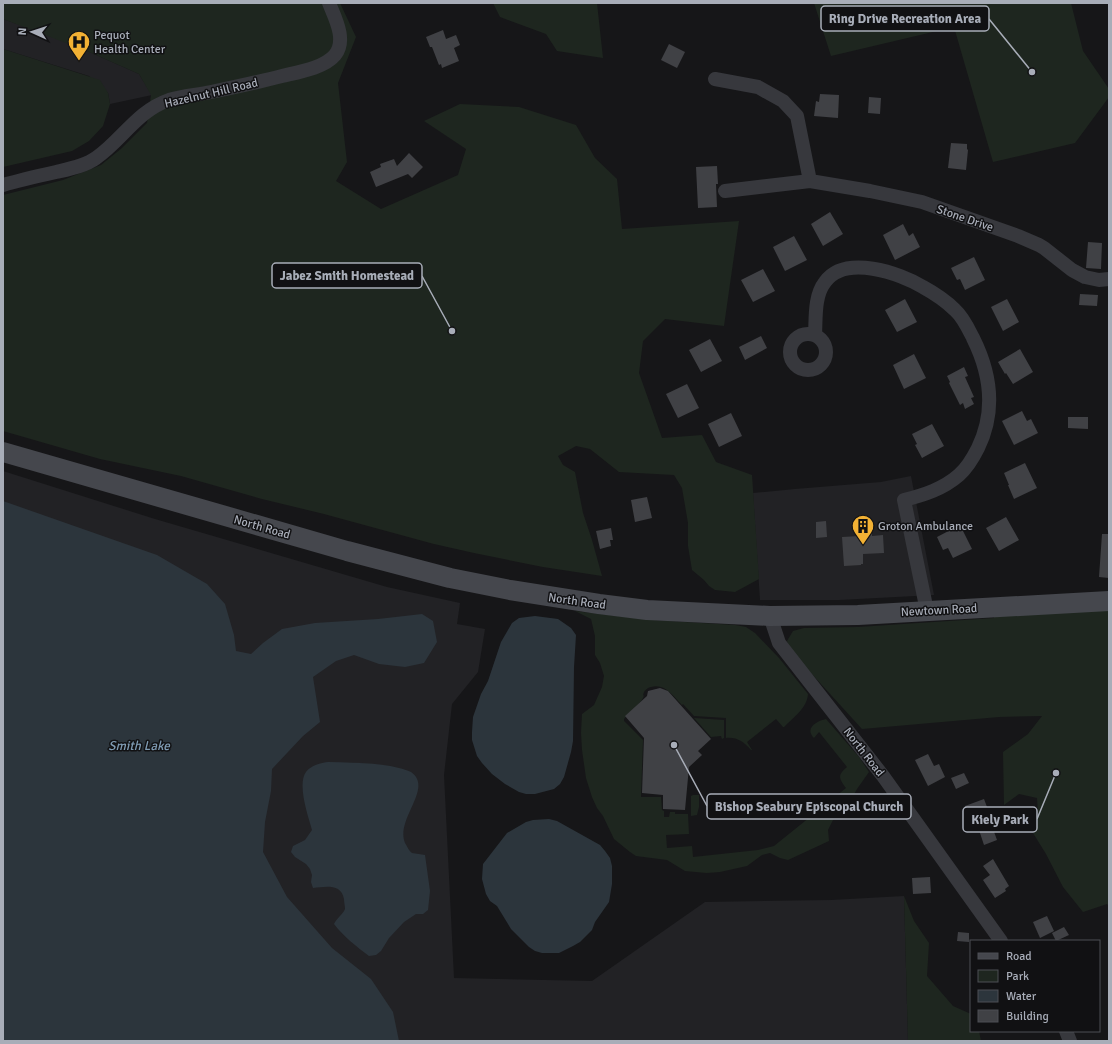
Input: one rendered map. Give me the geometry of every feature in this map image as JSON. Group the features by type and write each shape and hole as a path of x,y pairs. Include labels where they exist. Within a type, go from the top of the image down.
{"main road":[{"name":"North Road","path":"3,452 347,551 450,578 510,590 647,610 770,616"},
{"name":"Newtown Road","path":"770,616 851,615 1109,601"}],"street":[{"name":"Hazelnut Hill Road","path":"3,185 73,168 95,159 148,110 169,100 237,87 283,76 306,70 326,62 336,54 340,43 339,31 329,3"},
{"path":"714,79 758,87 783,101 796,116 810,181"},
{"name":"Stone Drive","path":"725,191 810,181 870,190 922,202 997,229 1039,245 1072,270 1085,277 1092,279 1109,279"},
{"path":"816,335 817,302 824,282 832,274 842,270 859,267 882,271 908,279 923,286 956,310 968,327 978,347 988,380 990,395 989,412 982,439 968,465 959,475 945,486 923,495 904,500 927,611"},
{"name":"North Road","path":"770,616 779,643 883,776 1000,940"}],"shaded area":[{"name":"Pequot Health Center","path":"3,19 65,41 139,74 152,95 110,104 108,93 89,76 3,49"},
{"path":"3,471 155,519 387,587 460,603 457,624 485,629 478,672 452,704 444,775 454,978 592,981 705,902 831,900 904,896 908,1041 3,1041"},
{"path":"911,476 934,595 839,600 760,600 753,493 881,482"}],"green space":[{"path":"3,3 340,3 356,37 338,83 347,162 336,181 381,209 458,175 466,149 424,121 460,104 519,107 576,125 595,158 617,179 622,229 739,221 724,326 665,319 643,341 639,373 662,438 702,435 716,462 752,475 759,579 735,592 715,590 709,586 692,570 688,546 688,523 682,488 674,475 619,472 590,449 576,446 558,456 563,465 575,472 583,513 602,576 543,567 434,544 181,476 100,459 3,431 3,195 63,180 101,165 122,148 147,123 151,95 139,74 87,51 3,19"},
{"path":"493,3 597,3 603,58 557,51 546,34 500,17"},
{"path":"814,3 1071,3 1083,51 1109,89 1109,97 1075,143 993,162 954,27 831,56"},
{"path":"3,49 100,80 108,93 110,104 103,126 89,141 72,151 3,167"},
{"path":"1109,603 1109,906 1107,904 1083,912 1063,887 1033,833 1038,814 1037,798 1019,794 1004,805 1003,752 1028,734 1042,716 999,717 862,729 790,650 787,641 793,631 804,628 858,627 994,618 993,611"},
{"path":"575,611 652,620 746,627 755,633 779,658 808,694 803,708 784,727 776,719 747,742 751,750 746,745 734,738 726,738 726,718 694,716 683,704 682,705 665,689 656,686 645,690 643,694 644,697 624,719 624,721 643,740 641,797 661,797 664,817 669,817 670,812 675,812 675,814 688,814 689,834 666,835 667,848 692,846 693,857 758,850 774,846 846,788 840,779 840,776 847,767 819,732 814,738 810,731 816,723 826,719 859,757 869,772 857,789 846,809 833,820 828,830 829,841 788,860 770,853 762,855 747,866 720,872 707,873 685,871 667,860 636,856 614,839 592,797 586,778 582,750 582,714 594,705 602,687 604,676 600,663 595,655 595,636 591,619"},
{"path":"694,718 724,720 724,738 722,739 721,736 711,737"},
{"path":"699,795 699,807 697,815 691,816 691,796"},
{"path":"904,896 914,921 929,943 927,976 953,1006 970,1014 970,1032 979,1032 981,1041 908,1041"}],"water":[{"name":"Smith Lake","path":"3,501 157,555 207,584 225,604 234,635 236,651 251,654 282,629 315,623 378,619 422,614 433,621 437,642 424,663 405,667 379,664 354,655 336,661 313,677 320,722 303,736 272,769 271,791 265,822 263,852 287,897 332,948 371,979 393,1012 399,1041 3,1041"},
{"path":"535,616 558,619 571,628 576,635 573,741 564,777 560,784 554,789 535,794 526,794 519,792 505,784 492,774 482,763 477,756 472,740 472,732 473,717 481,694 488,681 501,642 512,623 519,618"},
{"path":"328,762 364,763 390,766 411,772 417,779 417,795 405,824 403,834 405,843 412,853 425,855 430,891 428,910 423,914 416,914 404,922 389,938 381,951 376,955 369,956 346,937 334,924 345,909 344,899 340,890 332,887 313,888 310,869 291,852 293,846 305,840 312,830 303,792 304,777 306,772 313,766"},
{"path":"549,819 557,821 600,845 610,858 612,866 612,884 609,902 595,922 592,930 580,942 559,953 542,953 529,947 511,929 497,906 490,901 486,894 482,879 483,864 507,833 526,822"}],"building":[{"path":"443,30 446,39 456,35 460,45 454,48 459,61 442,68 441,64 439,65 432,47 430,47 426,37"},
{"path":"669,44 685,52 677,68 661,60"},
{"path":"820,94 839,95 838,118 814,116 816,101 819,102"},
{"path":"869,97 881,98 880,114 868,113"},
{"path":"951,143 967,144 968,150 966,170 948,168"},
{"path":"409,153 423,167 412,178 408,174 376,187 370,172 381,167 380,164 394,159 397,166"},
{"path":"717,166 717,207 698,208 696,167"},
{"path":"830,212 843,234 823,246 811,224"},
{"path":"903,224 909,236 913,233 920,247 895,260 883,235"},
{"path":"794,236 807,260 785,271 773,247"},
{"path":"1088,242 1102,243 1101,269 1086,268"},
{"path":"974,257 985,280 965,290 960,279 957,280 951,268"},
{"path":"763,269 775,291 753,302 741,280"},
{"path":"1080,294 1098,295 1097,306 1079,305"},
{"path":"905,299 917,322 897,332 885,310"},
{"path":"1007,299 1019,322 1003,331 991,307"},
{"path":"761,336 767,348 745,360 739,347"},
{"path":"710,339 722,361 701,372 689,350"},
{"path":"1020,349 1033,372 1013,384 998,362"},
{"path":"914,354 926,378 904,389 893,365"},
{"path":"964,367 968,376 965,377 974,397 971,398 974,404 965,409 963,403 960,405 947,376"},
{"path":"687,384 699,408 678,418 666,394"},
{"path":"1022,411 1027,421 1031,419 1038,433 1014,445 1002,421"},
{"path":"731,413 742,436 719,447 708,424"},
{"path":"1068,417 1088,417 1088,429 1068,428"},
{"path":"932,424 944,446 922,458 915,445 917,444 912,434"},
{"path":"1025,463 1037,488 1014,499 1004,473"},
{"path":"647,497 652,518 635,522 631,500"},
{"path":"1006,517 1019,540 999,551 986,528"},
{"path":"826,521 827,537 816,538 816,522"},
{"path":"960,525 972,549 953,558 948,548 943,550 937,537"},
{"name":"Groton Ambulance","path":"872,526 872,536 883,535 884,553 863,554 863,564 844,566 842,537 860,536 860,527"},
{"path":"611,528 613,540 610,540 611,546 600,549 596,531"},
{"path":"1102,534 1109,534 1109,578 1099,577"},
{"path":"660,688 668,691 711,739 698,751 702,755 689,767 685,810 663,809 663,795 642,793 644,738 625,716 647,696 648,691"},
{"path":"928,754 934,766 939,764 945,777 928,786 915,760"},
{"path":"964,773 969,783 956,789 951,778"},
{"path":"984,799 995,828 993,829 997,840 984,845 979,830 975,831 965,806"},
{"path":"993,859 1009,886 1005,889 1006,891 995,898 983,880 990,875 983,866"},
{"path":"930,877 931,893 913,894 912,878"},
{"path":"1047,916 1054,931 1040,938 1033,922"},
{"path":"1064,927 1069,935 1056,940 1052,933"},
{"path":"958,932 969,933 969,942 957,941"}],"place":[{"name":"Pequot Health Center","path":"79,62"},
{"name":"Ring Drive Recreation Area","path":"1032,72"},
{"name":"Jabez Smith Homestead","path":"452,331"},
{"name":"Groton Ambulance","path":"863,546"},
{"name":"Bishop Seabury Episcopal Church","path":"674,745"},
{"name":"Kiely Park","path":"1056,773"}]}
